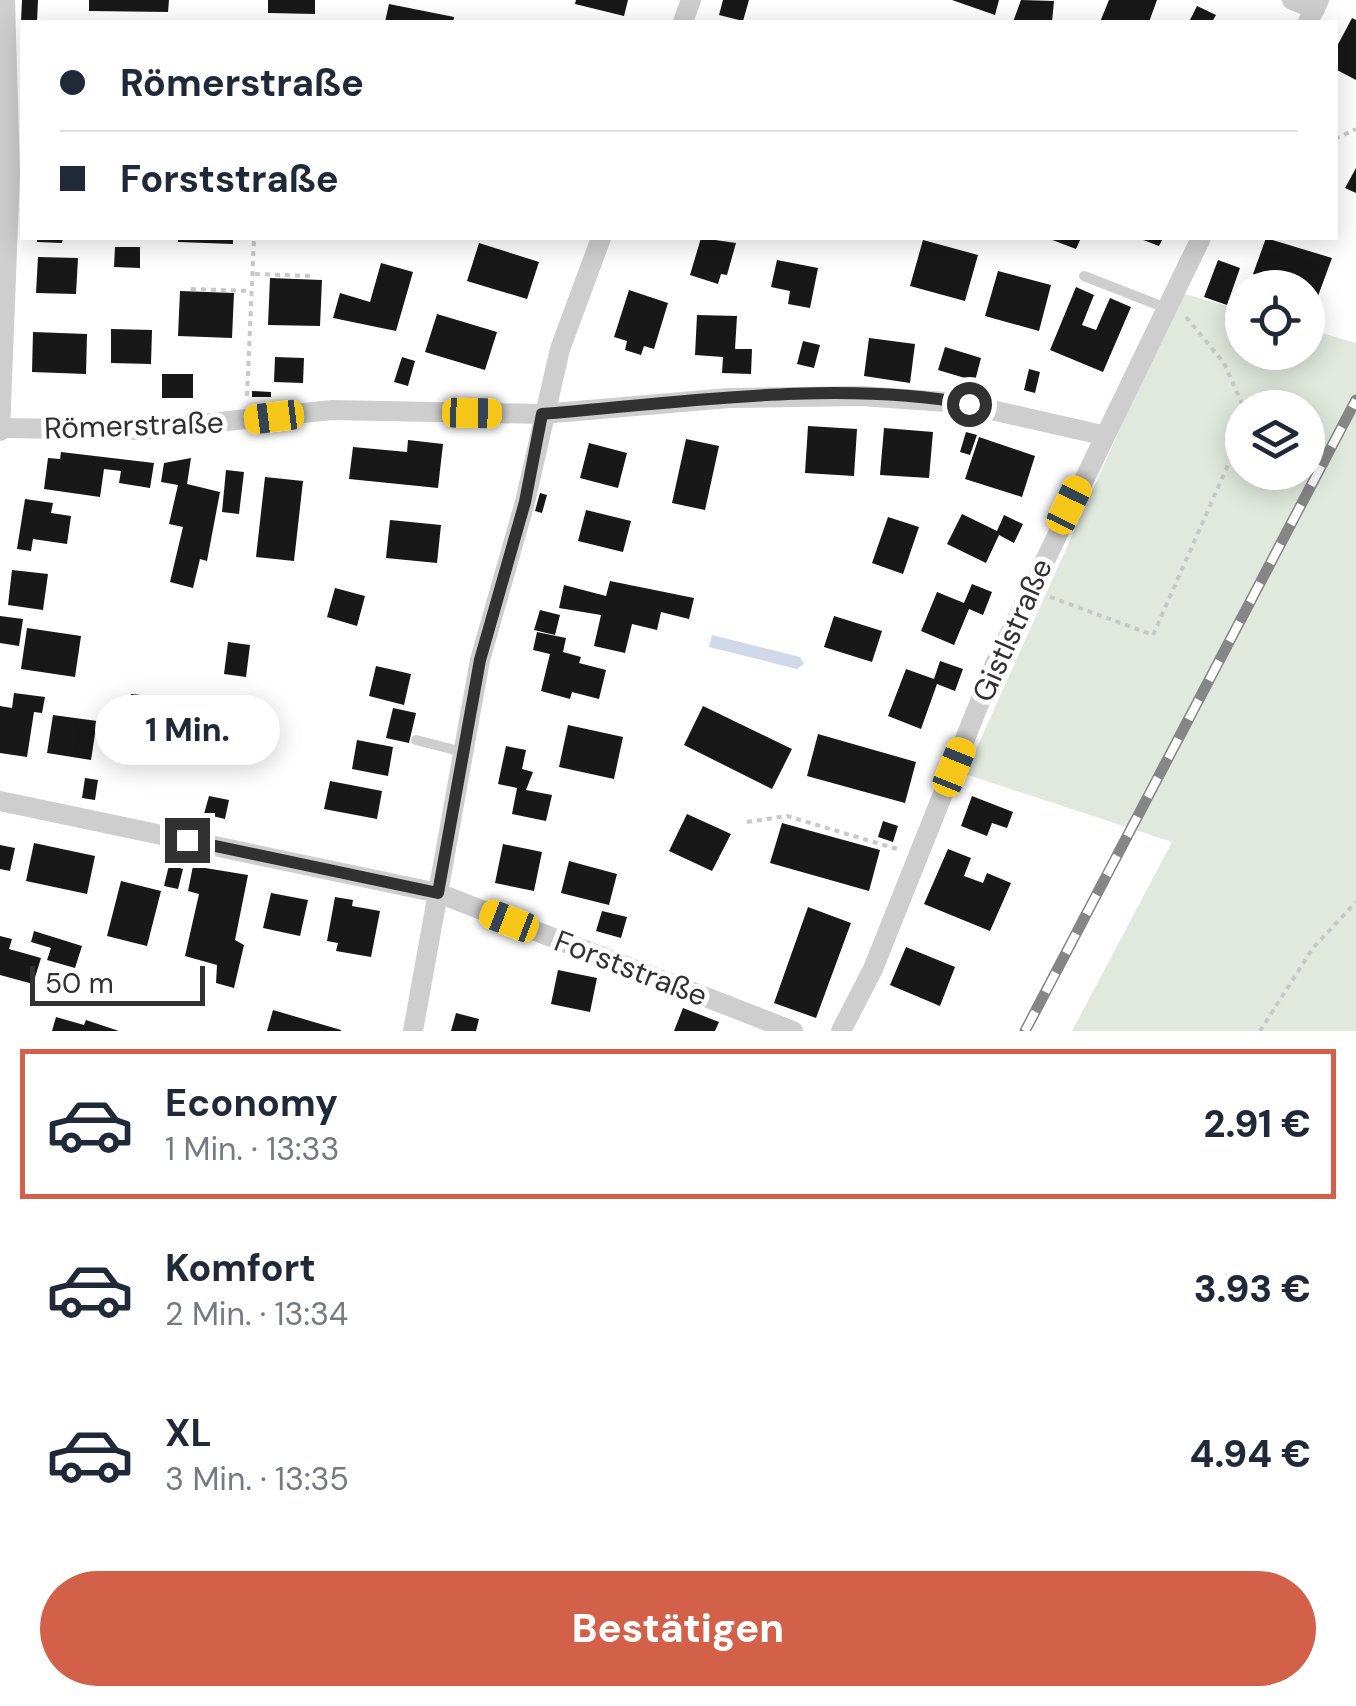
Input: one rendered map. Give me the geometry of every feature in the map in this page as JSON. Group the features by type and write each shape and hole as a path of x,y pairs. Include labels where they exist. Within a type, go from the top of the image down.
{"street":[{"path":"0,429 10,174 6,0"},
{"path":"1292,0 1314,10"},
{"path":"413,1031 480,660 525,502 542,414 560,349 599,240"},
{"name":"Gistlstraße","path":"841,1031 873,968 1030,589 1199,240"},
{"name":"Römerstraße","path":"0,429 142,430 332,410 542,414 729,398 862,396 961,403 1102,435"},
{"name":"Forststraße","path":"0,801 438,893 793,1031"}],"lane":[{"path":"1084,276 1168,303"},
{"path":"416,740 464,752"}],"path":[{"path":"246,420 254,240"},
{"path":"253,274 310,276"},
{"path":"191,288 252,290"},
{"path":"1168,303 1224,363 1236,390"},
{"path":"1030,589 1153,635 1225,472"},
{"path":"748,822 787,816 918,856"},
{"path":"1260,1031 1313,948 1356,902"}],"shaded area":[{"path":"1181,293 1225,305 1225,370 1325,370 1325,334 1356,343 1356,1031 1072,1031 1172,842 965,774"}],"water":[{"path":"712,635 800,657 804,664 797,669 709,647"}],"building":[{"path":"22,0 38,0 37,20 21,20"},
{"path":"89,0 169,0 168,12 89,11"},
{"path":"268,0 315,0 315,14 268,13"},
{"path":"576,0 628,0 624,16 575,4"},
{"path":"723,0 749,0 743,20 719,15"},
{"path":"952,0 999,0 995,15"},
{"path":"1021,0 1054,1 1052,20 1014,20"},
{"path":"1109,0 1157,0 1150,20 1101,20"},
{"path":"389,4 454,17 453,20 385,20"},
{"path":"1197,6 1216,15 1213,20 1190,20"},
{"path":"1352,18 1356,20 1356,80 1338,71 1338,44"},
{"path":"1356,168 1356,193 1345,188"},
{"path":"37,240 63,240 62,243"},
{"path":"233,240 233,244 178,242"},
{"path":"700,240 736,243 727,275 721,274 718,284 690,275"},
{"path":"923,240 978,255 965,301 910,286"},
{"path":"1052,240 1080,240 1076,249"},
{"path":"1265,240 1332,258 1325,277 1325,270 1254,270"},
{"path":"479,243 539,262 527,299 467,281"},
{"path":"115,247 140,247 140,268 114,267"},
{"path":"38,257 78,258 76,294 36,293"},
{"path":"777,260 818,268 810,308 788,304 790,291 771,287"},
{"path":"1218,260 1240,268 1225,270 1225,304 1204,297"},
{"path":"381,263 413,272 396,331 333,318 340,293 370,302"},
{"path":"998,271 1051,285 1039,331 985,316"},
{"path":"270,278 322,280 320,326 268,325"},
{"path":"1076,287 1094,295 1082,325 1096,330 1110,298 1131,307 1103,372 1050,350"},
{"path":"629,290 668,303 654,349 644,346 641,355 625,350 627,341 614,337"},
{"path":"180,291 234,293 232,338 178,336"},
{"path":"437,314 497,332 485,370 425,352"},
{"path":"697,315 737,316 735,349 752,349 751,374 722,373 723,357 695,355"},
{"path":"111,329 152,330 151,364 111,363"},
{"path":"33,332 87,334 86,374 32,372"},
{"path":"869,338 915,344 910,383 864,376"},
{"path":"803,341 820,345 814,368 797,364"},
{"path":"945,347 981,358 975,381 938,370"},
{"path":"275,357 304,358 303,383 274,382"},
{"path":"402,357 415,361 408,386 394,382"},
{"path":"1029,369 1040,372 1035,393 1024,390"},
{"path":"162,374 193,374 193,398 162,398"},
{"path":"252,391 271,392 271,397 252,397"},
{"path":"808,426 857,429 854,476 805,473"},
{"path":"884,428 933,432 929,478 880,475"},
{"path":"966,432 977,435 970,455 960,452"},
{"path":"979,437 1035,456 1022,497 965,479"},
{"path":"686,439 719,446 705,510 672,503"},
{"path":"408,440 443,444 438,488 349,479 353,447 407,452"},
{"path":"589,443 627,453 618,488 580,478"},
{"path":"61,452 154,463 150,488 119,483 121,471 104,469 100,497 44,489 48,458 60,459"},
{"path":"191,458 187,484 220,492 207,561 200,559 193,588 170,582 183,527 169,524 178,485 161,482 164,463"},
{"path":"226,470 244,472 239,514 222,512"},
{"path":"265,477 303,481 294,561 256,557"},
{"path":"540,493 547,495 542,513 535,511"},
{"path":"25,499 53,503 51,513 71,516 67,544 33,539 31,551 17,549"},
{"path":"586,510 631,521 623,552 578,541"},
{"path":"962,514 997,531 1004,515 1023,524 1014,543 999,535 986,563 947,544"},
{"path":"888,517 919,527 903,574 872,563"},
{"path":"390,520 441,525 437,563 386,558"},
{"path":"12,570 48,574 43,610 8,605"},
{"path":"610,581 694,598 689,619 661,612 657,630 632,624 625,653 594,646 601,615 559,608 564,585 606,596"},
{"path":"972,584 992,592 983,615 969,609 954,645 921,631 937,592 964,603"},
{"path":"335,588 365,596 357,626 327,617"},
{"path":"540,610 560,615 555,635 534,630"},
{"path":"0,616 23,619 19,646 0,643"},
{"path":"834,616 882,631 872,662 824,647"},
{"path":"27,628 81,636 75,677 21,669"},
{"path":"537,632 566,638 563,652 581,657 579,663 606,670 599,699 572,692 570,699 541,691 550,654 533,650"},
{"path":"228,642 250,645 246,677 224,674"},
{"path":"940,661 963,669 955,691 937,684 921,729 888,716 906,669 934,679"},
{"path":"376,666 411,674 404,705 369,696"},
{"path":"14,693 45,697 42,713 34,712 27,757 0,753 0,706 12,708"},
{"path":"131,694 162,697 158,735 128,732"},
{"path":"703,706 792,749 772,789 684,745"},
{"path":"393,708 416,713 409,743 386,738"},
{"path":"231,712 264,718 258,751 225,745"},
{"path":"53,715 97,721 91,760 47,753"},
{"path":"568,725 623,737 614,779 559,767"},
{"path":"818,734 916,762 905,803 807,776"},
{"path":"357,740 393,747 388,776 352,769"},
{"path":"506,746 526,750 522,769 533,772 526,790 552,795 546,821 512,814 517,788 498,784"},
{"path":"85,778 98,780 95,800 82,798"},
{"path":"330,781 382,791 377,819 324,809"},
{"path":"209,796 229,800 225,819 204,814"},
{"path":"972,796 1013,812 1007,828 992,823 987,836 961,826"},
{"path":"687,814 731,834 712,871 669,851"},
{"path":"883,821 898,826 893,842 878,837"},
{"path":"782,823 880,850 869,891 770,863"},
{"path":"34,843 95,856 87,894 26,881"},
{"path":"503,844 542,852 534,891 495,883"},
{"path":"0,845 15,848 10,871 0,869"},
{"path":"948,849 971,858 964,876 983,883 987,873 1011,883 990,931 924,904"},
{"path":"569,861 617,874 609,905 561,893"},
{"path":"169,865 183,869 178,889 164,886"},
{"path":"193,866 248,875 235,940 244,945 234,988 216,983 217,965 185,956 199,894 188,891"},
{"path":"121,881 161,891 147,946 107,936"},
{"path":"271,893 308,900 300,936 263,928"},
{"path":"335,897 353,900 352,906 380,911 371,957 336,951 338,943 327,941"},
{"path":"808,907 851,923 816,1018 774,1003"},
{"path":"602,911 627,917 621,938 596,931"},
{"path":"34,931 82,946 75,968 47,960 51,948 31,942"},
{"path":"0,936 12,939 9,949 41,958 33,984 0,975"},
{"path":"906,947 955,967 940,1006 890,985"},
{"path":"558,970 597,978 590,1012 551,1004"},
{"path":"683,1008 719,1022 715,1031 674,1031"},
{"path":"273,1010 341,1030 341,1031 267,1031"},
{"path":"456,1013 479,1019 476,1031 451,1031"},
{"path":"56,1017 84,1025 86,1020 119,1031 52,1031"}],"railway":[{"path":"1025,1031 1356,400"}],"route":[{"path":"187,840 438,893 480,660 525,502 542,414 729,398 862,396 969,404"}]}
